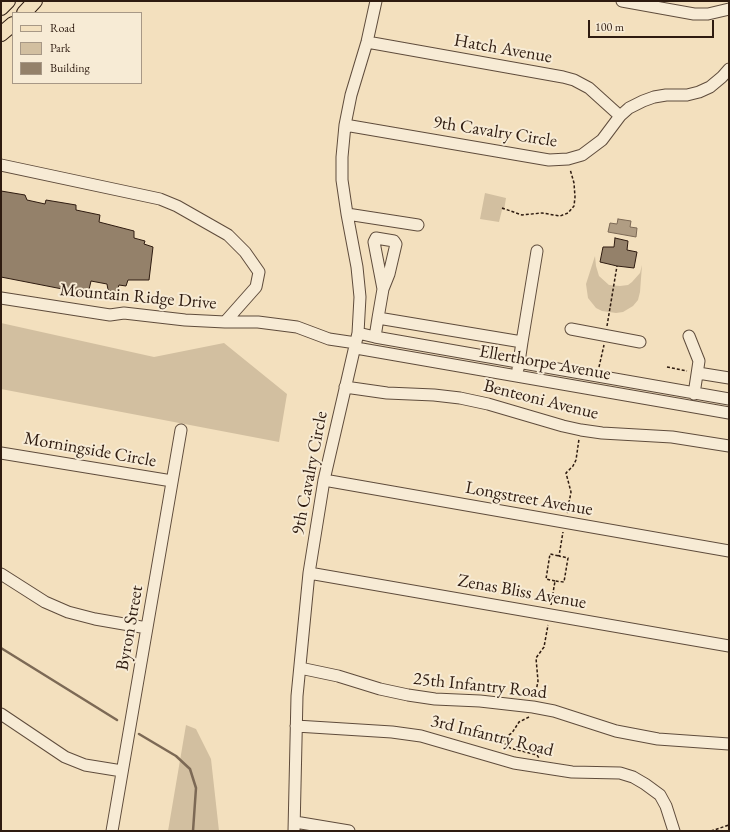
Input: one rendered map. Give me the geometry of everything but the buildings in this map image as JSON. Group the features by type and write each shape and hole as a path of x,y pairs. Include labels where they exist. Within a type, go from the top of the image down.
{"main road":[{"path":"1,8 8,1"},
{"path":"25,12 35,1"},
{"path":"1,34 12,25"}],"street":[{"name":"9th Cavalry Circle","path":"294,826 296,726 309,573 324,480 357,342 360,297 357,267 342,180 342,157 345,125 351,95 367,42 376,1"},
{"path":"622,1 694,14 708,14 729,9"},
{"name":"Hatch Avenue","path":"367,42 574,80 589,88 620,116"},
{"name":"9th Cavalry Circle","path":"345,125 558,161 582,155 592,148 602,140 620,116 636,105 654,97 666,95 687,95 699,92 710,87 729,69"},
{"path":"1,165 160,199 177,206 228,235 245,252 259,272 256,287 225,322"},
{"path":"347,214 418,225"},
{"path":"518,376 537,251"},
{"path":"375,337 383,289"},
{"name":"Mountain Ridge Drive","path":"1,298 110,315 124,313 185,320 258,322 297,327 328,338 357,342"},
{"path":"378,318 522,342"},
{"path":"571,329 640,342"},
{"path":"689,336 699,361 694,394"},
{"name":"Ellerthorpe Avenue","path":"357,342 375,337 729,399"},
{"name":"Ellerthorpe Avenue","path":"357,342 518,376 729,413"},
{"path":"698,373 729,378"},
{"name":"Benteoni Avenue","path":"346,387 387,393 434,395 460,398 488,404 556,425 581,430 672,437 729,446"},
{"name":"Byron Street","path":"112,831 181,430"},
{"name":"Morningside Circle","path":"1,453 172,481"},
{"name":"Longstreet Avenue","path":"324,480 729,551"},
{"name":"Zenas Bliss Avenue","path":"309,573 729,646"},
{"path":"1,574 44,602 68,612 95,619 147,628"},
{"name":"25th Infantry Road","path":"300,668 338,676 380,690 408,695 435,699 480,701 533,707 554,711 616,731 651,738 729,744"},
{"path":"1,714 70,760 85,765 122,771"},
{"name":"3rd Infantry Road","path":"296,726 392,732 421,736 514,763 572,772 620,773 633,777 660,796 666,806 674,831"},
{"path":"294,826 349,831"}],"path":[{"path":"502,208 522,215 542,213 560,216 568,214 574,206 575,197 574,183 569,165"},
{"path":"599,369 617,266"},
{"path":"667,367 698,373"},
{"path":"555,581 546,579 550,554 559,556"},
{"path":"711,831 729,826"}],"green space":[{"path":"485,193 506,198 504,210 502,210 499,222 480,219"},
{"path":"595,256 599,276 609,285 628,285 640,273 642,265 640,292 638,300 633,306 623,312 616,313 602,311 596,308 588,298 586,284"},
{"path":"1,323 154,357 224,343 287,394 279,442 1,389"},
{"path":"186,725 196,729 211,759 219,831 168,831"}],"shaded area":[{"path":"618,219 631,221 630,227 637,228 636,237 608,232 610,223 617,224"}],"waterway":[{"path":"1,648 117,720"},
{"path":"139,734 176,756 190,769 196,788 193,831"}]}
